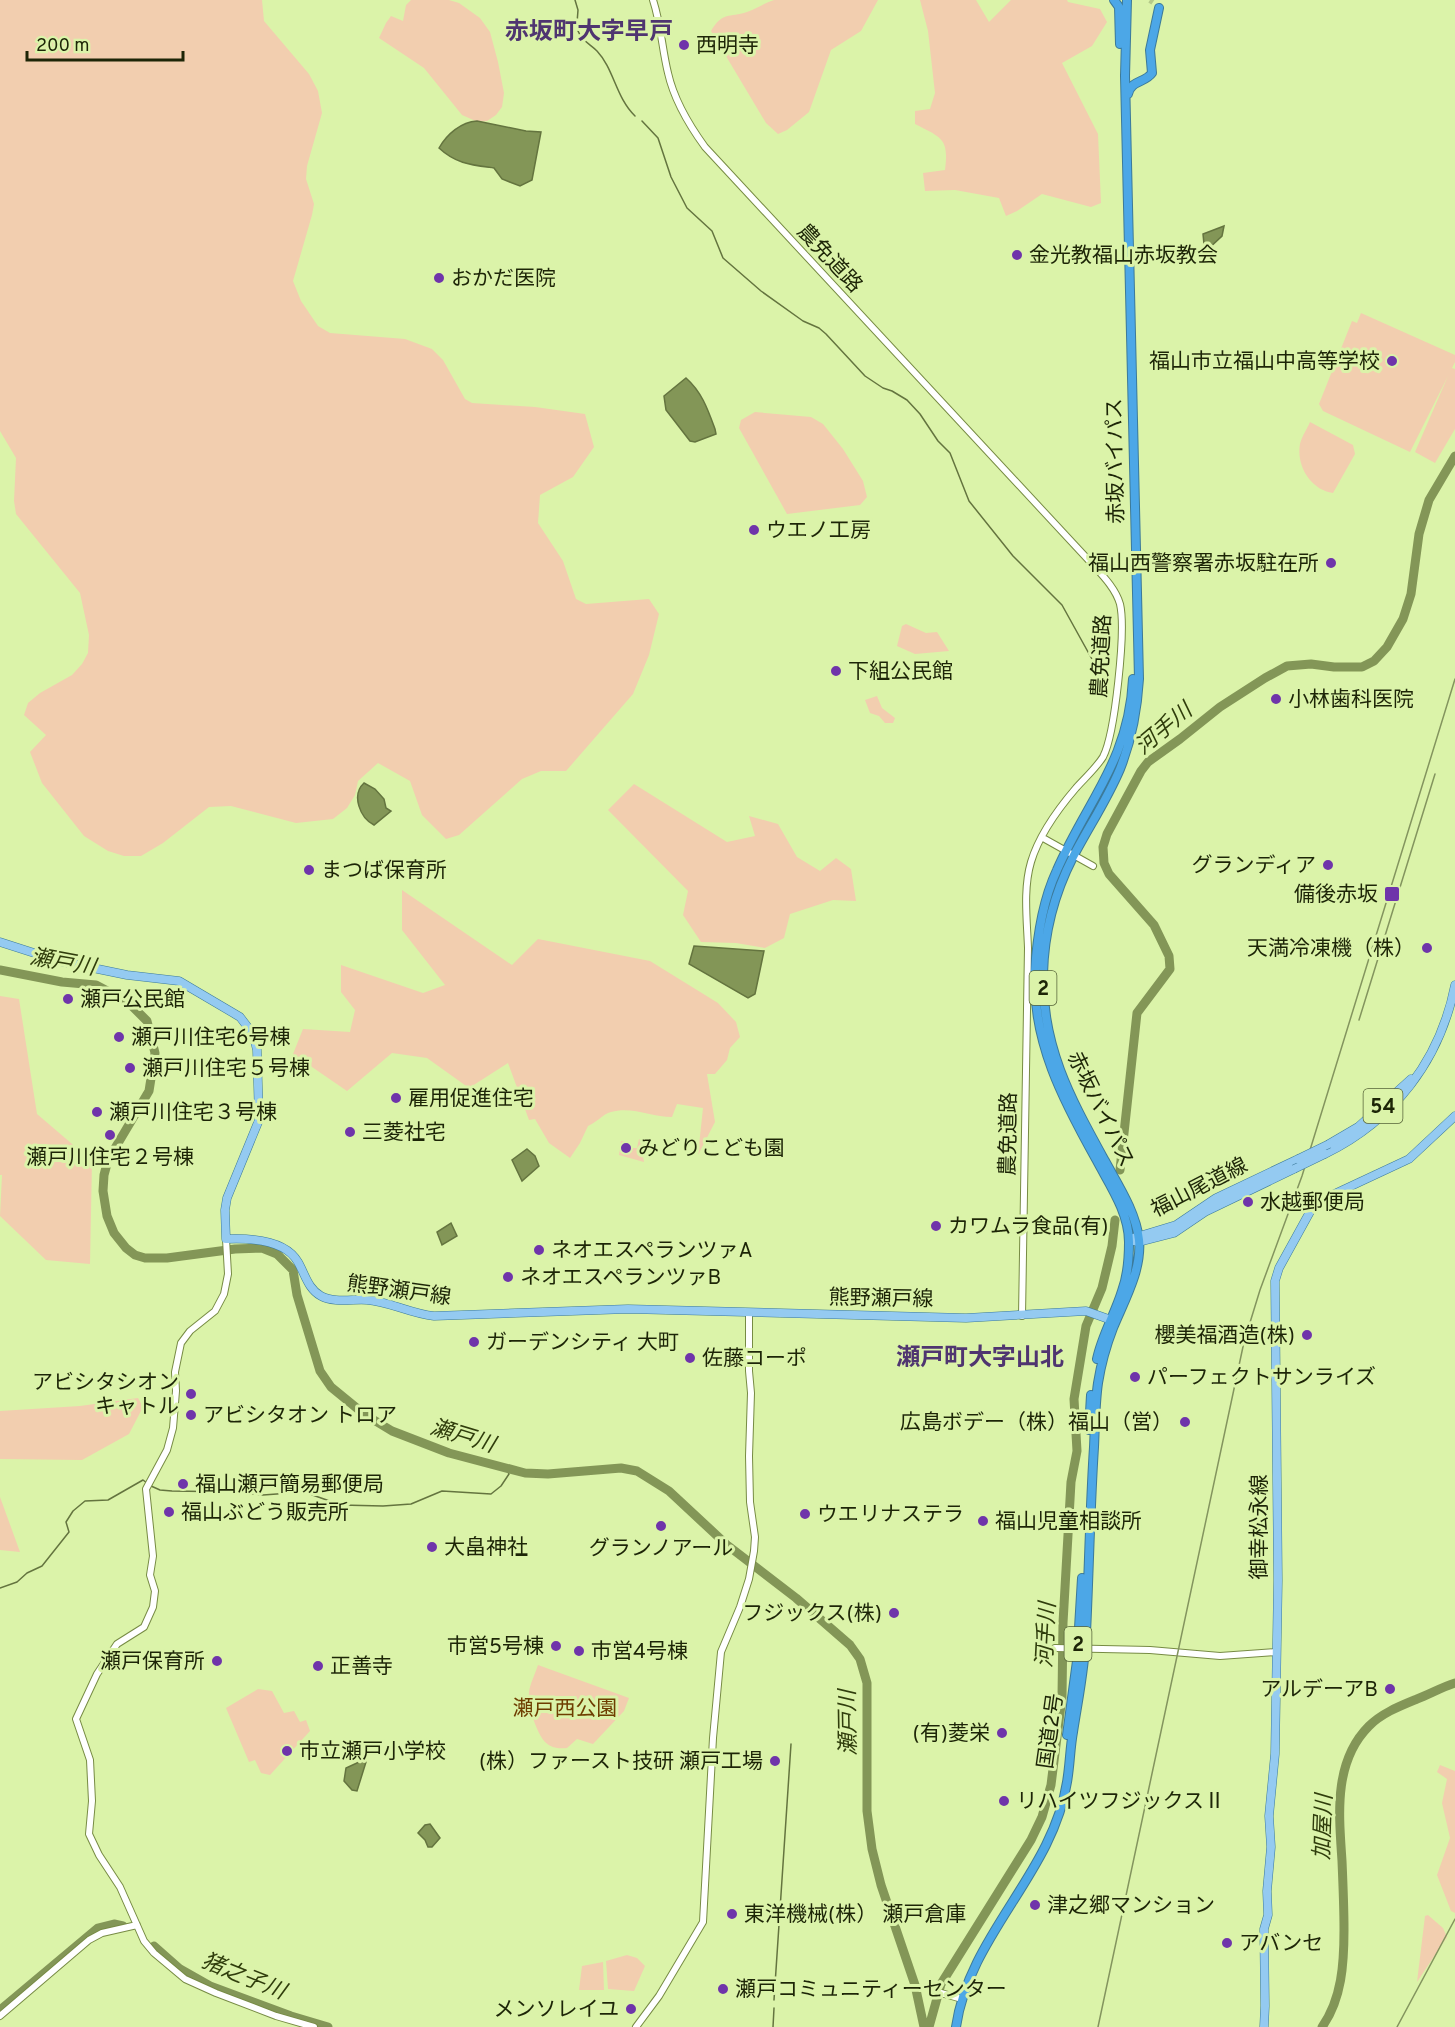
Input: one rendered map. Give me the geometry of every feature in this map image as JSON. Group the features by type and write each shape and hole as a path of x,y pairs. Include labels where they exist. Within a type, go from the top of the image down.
{"highway":[{"path":"1114,0 1119,7 1120,65 1123,80"},
{"name":"赤坂バイパス","path":"1125,0 1123,80 1135,620 1139,679 1133,731 1119,771 1069,854 1047,896 1037,946 1035,975 1039,1026 1053,1076 1115,1194 1126,1222 1129,1240"},
{"name":"赤坂バイパス","path":"1125,0 1132,482"},
{"path":"1126,103 1130,88 1152,73 1150,50 1156,5"},
{"path":"1126,21 1129,71 1131,76 1146,79"},
{"name":"赤坂バイパス","path":"1069,854 1055,899 1045,947 1044,997 1047,1025 1060,1072 1080,1117 1122,1193 1135,1221 1139,1239"},
{"name":"国道2号","path":"1113,1321 1123,1307 1135,1270 1139,1239"},
{"name":"国道2号","path":"951,2027 956,1997 1038,1860 1058,1819 1067,1781 1082,1648 1097,1392 1105,1351 1128,1271 1129,1240"},
{"name":"国道2号","path":"956,1997 956,2027"}],"main road":[{"path":"0,942 59,961 127,975 179,981 240,1017 249,1028 257,1050 259,1120 227,1198 226,1241"},
{"name":"福山尾道線","path":"1129,1240 1174,1233 1205,1212 1354,1139 1386,1113 1423,1071 1439,1040 1455,985"},
{"name":"福山尾道線","path":"1139,1239 1176,1225 1216,1198 1329,1144 1358,1127 1376,1112 1429,1057"},
{"name":"御幸松永線","path":"1264,2027 1264,1929 1268,1915 1269,1816 1275,1754 1277,1274 1317,1202 1409,1159 1455,1116"},
{"name":"熊野瀬戸線","path":"226,1241 260,1240 289,1251 297,1260 313,1291 322,1297 376,1301 417,1314 452,1316 628,1309 966,1318 1086,1311 1113,1321"}],"street":[{"name":"農免道路","path":"653,0 668,75 692,130 705,147 1108,581 1119,602 1122,640 1108,744 1102,759 1055,814 1031,861 1026,892 1028,948 1022,1316"},
{"path":"1043,838 1093,866"},
{"path":"226,1241 227,1280 224,1294 215,1311 190,1331 181,1343 175,1372 173,1428 167,1449 148,1484 147,1509 153,1556 150,1575 155,1591 153,1607 144,1627 117,1644 97,1674 76,1719 90,1760 92,1801 88,1834 120,1887 144,1941 154,1953 185,1979 216,1994 314,2027"},
{"path":"636,2027 659,1996 703,1922 713,1738 721,1652 740,1607 754,1555 755,1537 750,1502 749,1456 751,1393 749,1312"},
{"path":"1057,1648 1150,1650 1220,1656 1276,1652"},
{"path":"0,2016 89,1940 102,1934 137,1925"},
{"path":"935,1991 956,1997"}],"green space":[{"path":"0,0 262,0 264,21 309,74 318,91 322,113 307,166 306,179 314,204 293,281 301,301 318,326 330,333 405,339 432,349 443,360 465,399 472,403 535,407 585,414 594,447 573,477 540,495 538,523 563,561 576,599 586,604 649,599 659,614 649,655 633,694 566,771 541,771 522,779 459,835 446,839 422,815 410,781 378,763 358,781 355,795 347,808 333,819 296,823 231,806 209,807 163,843 141,856 124,856 108,851 84,836 42,783 30,752 46,735 24,715 28,703 40,693 72,675 82,664 88,653 89,635 80,593 16,514 14,501 16,458 0,431"},
{"path":"411,0 449,0 459,3 480,18 490,32 504,93 502,107 496,115 487,121 478,122 462,115 424,68 379,38 391,16 403,21 406,5"},
{"path":"774,0 878,0 861,31 831,50 809,112 787,130 778,134 766,123 711,31 719,20 727,16 747,12"},
{"path":"920,0 976,0 989,22 1011,0 1067,0 1100,9 1107,22 1092,46 1062,63 1098,134 1101,203 1091,207 1042,194 1006,216 999,198 955,190 925,191 923,173 945,170 946,151 942,140 915,124 915,111 930,109 935,93 928,31"},
{"path":"1361,313 1455,355 1452,368 1455,369 1455,429 1435,463 1415,452 1448,376 1410,452 1323,411 1319,404 1352,321 1357,323"},
{"path":"755,412 811,417 823,424 843,449 863,481 867,497 860,505 787,514 739,428 741,420"},
{"path":"1310,422 1353,445 1355,454 1333,493 1325,491 1312,482 1300,461 1300,444"},
{"path":"906,624 926,633 937,632 949,651 915,654 897,646 902,626"},
{"path":"877,696 882,708 895,718 893,723 885,723 879,716 870,713 865,700"},
{"path":"634,784 727,842 755,836 749,816 778,824 797,857 820,871 836,858 851,869 856,901 833,900 790,914 784,938 765,948 736,943 701,942 683,915 688,891 608,810"},
{"path":"402,890 512,965 538,939 650,961 718,1003 736,1022 740,1037 730,1048 727,1060 715,1074 707,1074 715,1122 698,1155 703,1108 677,1104 672,1117 627,1110 608,1113 588,1126 570,1158 549,1143 535,1119 529,1120 508,1063 469,1088 427,1058 392,1053 347,1091 293,1054 303,1029 350,1032 355,1010 341,992 341,965 423,993 445,985 402,930"},
{"path":"0,996 19,999 37,1114 92,1161 90,1264 46,1260 0,1216 2,1175 0,1175"},
{"path":"639,1139 644,1162 619,1155 621,1141 631,1143 631,1148 637,1148"},
{"path":"138,1398 143,1407 129,1434 82,1460 0,1459 0,1411 80,1406"},
{"path":"0,1497 20,1552 0,1550"},
{"name":"瀬戸西公園","path":"538,1665 629,1698 624,1711 593,1744 577,1739 567,1748 550,1746 539,1732 530,1705 530,1689"},
{"path":"258,1689 272,1691 284,1713 294,1711 300,1722 306,1720 310,1731 270,1775 261,1773 255,1760 249,1762 226,1708"},
{"path":"1440,1765 1455,1771 1455,1913 1451,1911 1437,1875 1450,1838 1442,1803 1447,1779 1437,1772"},
{"path":"1428,1915 1443,1928 1447,1937 1417,1982 1425,1916"},
{"path":"627,1955 637,1958 645,1966 634,1991 608,1989 606,1961"},
{"path":"603,1962 604,1990 579,1990 582,1966"}],"shaded area":[{"path":"477,121 541,132 532,180 520,186 502,179 494,168 458,161 439,148 455,130"},
{"path":"1224,226 1222,236 1207,250 1203,234"},
{"path":"686,378 704,402 716,434 695,442 690,441 666,410 664,396"},
{"path":"364,783 375,789 384,799 386,808 391,811 374,825 361,812 359,806 358,794"},
{"path":"694,946 764,951 755,994 748,998 689,964"},
{"path":"527,1149 535,1156 539,1166 522,1181 512,1160"},
{"path":"451,1223 457,1236 442,1245 437,1232"},
{"path":"359,1762 366,1762 357,1791 352,1790 344,1781 346,1768"},
{"path":"430,1824 440,1838 432,1847 428,1847 418,1833 425,1825"}],"waterway":[{"path":"575,0 578,10 577,23"},
{"path":"578,31 603,58 623,101 635,116"},
{"path":"642,121 658,138 671,177 687,208 712,231 723,258 761,291 803,321 819,328 865,376 907,400 920,414 938,441 950,453 969,501 1013,556 1062,605 1103,679"},
{"name":"河手川","path":"1120,1170 1137,1013 1170,969 1169,956 1154,925 1109,874 1104,863 1103,847 1107,834 1148,762 1220,707 1287,666 1311,664 1362,667 1374,661 1387,647 1403,619 1411,594 1419,534 1429,500 1455,456"},
{"name":"瀬戸川","path":"0,970 62,982 96,985 128,1002 147,1021 155,1053 149,1091 108,1160 104,1175 103,1191 107,1216 114,1233 126,1248 135,1255 145,1258 167,1258 235,1249 262,1248 277,1254 293,1270 297,1295 320,1371 331,1387 364,1414 392,1431 449,1453 525,1473 548,1474 621,1468 637,1471 669,1491 727,1545 796,1598 850,1645 860,1659 867,1683 867,1811 872,1849 881,1885 915,1985 924,2027"},
{"name":"河手川","path":"929,2027 941,1984 1031,1840 1042,1817 1051,1785 1062,1697 1063,1623 1071,1482 1077,1451 1074,1399 1086,1326 1102,1288 1112,1246 1115,1220"},
{"path":"151,1486 160,1490 172,1491 236,1492 263,1495 304,1492 341,1505 383,1506 411,1504 442,1491 491,1494 501,1486 509,1474 506,1468"},
{"path":"0,1588 17,1582 27,1573 42,1566 69,1532 66,1522 73,1511 85,1501 108,1500 143,1480 147,1483"},
{"name":"加屋川","path":"1322,2027 1334,2005 1342,1968 1344,1913 1340,1808 1344,1772 1349,1756 1357,1740 1380,1717 1455,1683"},
{"path":"774,2000 791,1744"},
{"name":"猪之子川","path":"0,2010 98,1928 114,1924 123,1926"},
{"name":"猪之子川","path":"154,1946 180,1969 210,1986 328,2027"},
{"path":"773,2027 774,2008"}],"railway":[{"path":"1098,2027 1244,1342 1260,1290 1302,1176 1455,679"},
{"path":"1359,1020 1435,774"},
{"path":"1397,2027 1455,1919"}],"place":[{"name":"西明寺","path":"684,45"},
{"name":"金光教福山赤坂教会","path":"1017,255"},
{"name":"おかだ医院","path":"439,278"},
{"name":"福山市立福山中高等学校","path":"1392,361"},
{"name":"ウエノ工房","path":"754,530"},
{"name":"福山西警察署赤坂駐在所","path":"1331,563"},
{"name":"下組公民館","path":"836,671"},
{"name":"小林歯科医院","path":"1276,699"},
{"name":"グランディア","path":"1328,865"},
{"name":"まつば保育所","path":"309,870"},
{"name":"備後赤坂","path":"1392,894"},
{"name":"天満冷凍機（株）","path":"1427,948"},
{"name":"瀬戸公民館","path":"68,999"},
{"name":"瀬戸川住宅6号棟","path":"119,1037"},
{"name":"瀬戸川住宅５号棟","path":"130,1068"},
{"name":"雇用促進住宅","path":"396,1098"},
{"name":"瀬戸川住宅３号棟","path":"97,1112"},
{"name":"三菱社宅","path":"350,1132"},
{"name":"瀬戸川住宅２号棟","path":"110,1135"},
{"name":"みどりこども園","path":"626,1148"},
{"name":"水越郵便局","path":"1248,1202"},
{"name":"カワムラ食品(有)","path":"936,1226"},
{"name":"ネオエスペランツァA","path":"539,1250"},
{"name":"ネオエスペランツァB","path":"508,1277"},
{"name":"櫻美福酒造(株)","path":"1307,1335"},
{"name":"ガーデンシティ 大町","path":"474,1342"},
{"name":"佐藤コーポ","path":"690,1358"},
{"name":"パーフェクトサンライズ","path":"1135,1377"},
{"name":"アビシタシオン キャトル","path":"191,1394"},
{"name":"アビシタオン トロア","path":"191,1415"},
{"name":"広島ボデー（株）福山（営）","path":"1185,1422"},
{"name":"福山瀬戸簡易郵便局","path":"183,1484"},
{"name":"福山ぶどう販売所","path":"169,1512"},
{"name":"ウエリナステラ","path":"805,1514"},
{"name":"福山児童相談所","path":"983,1521"},
{"name":"グランノアール","path":"661,1526"},
{"name":"大畠神社","path":"432,1547"},
{"name":"フジックス(株)","path":"894,1613"},
{"name":"市営5号棟","path":"556,1646"},
{"name":"市営4号棟","path":"579,1651"},
{"name":"瀬戸保育所","path":"217,1661"},
{"name":"正善寺","path":"318,1666"},
{"name":"アルデーアB","path":"1390,1689"},
{"name":"(有)菱栄","path":"1002,1733"},
{"name":"市立瀬戸小学校","path":"287,1751"},
{"name":"(株）ファースト技研 瀬戸工場","path":"775,1761"},
{"name":"リハイツフジックスⅡ","path":"1004,1801"},
{"name":"津之郷マンション","path":"1035,1905"},
{"name":"東洋機械(株） 瀬戸倉庫","path":"732,1914"},
{"name":"アバンセ","path":"1227,1943"},
{"name":"瀬戸コミュニティーセンター","path":"723,1989"},
{"name":"メンソレイユ","path":"631,2009"}],"district":[{"name":"赤坂町大字早戸","path":"589,31"},
{"name":"瀬戸町大字山北","path":"980,1357"}]}
